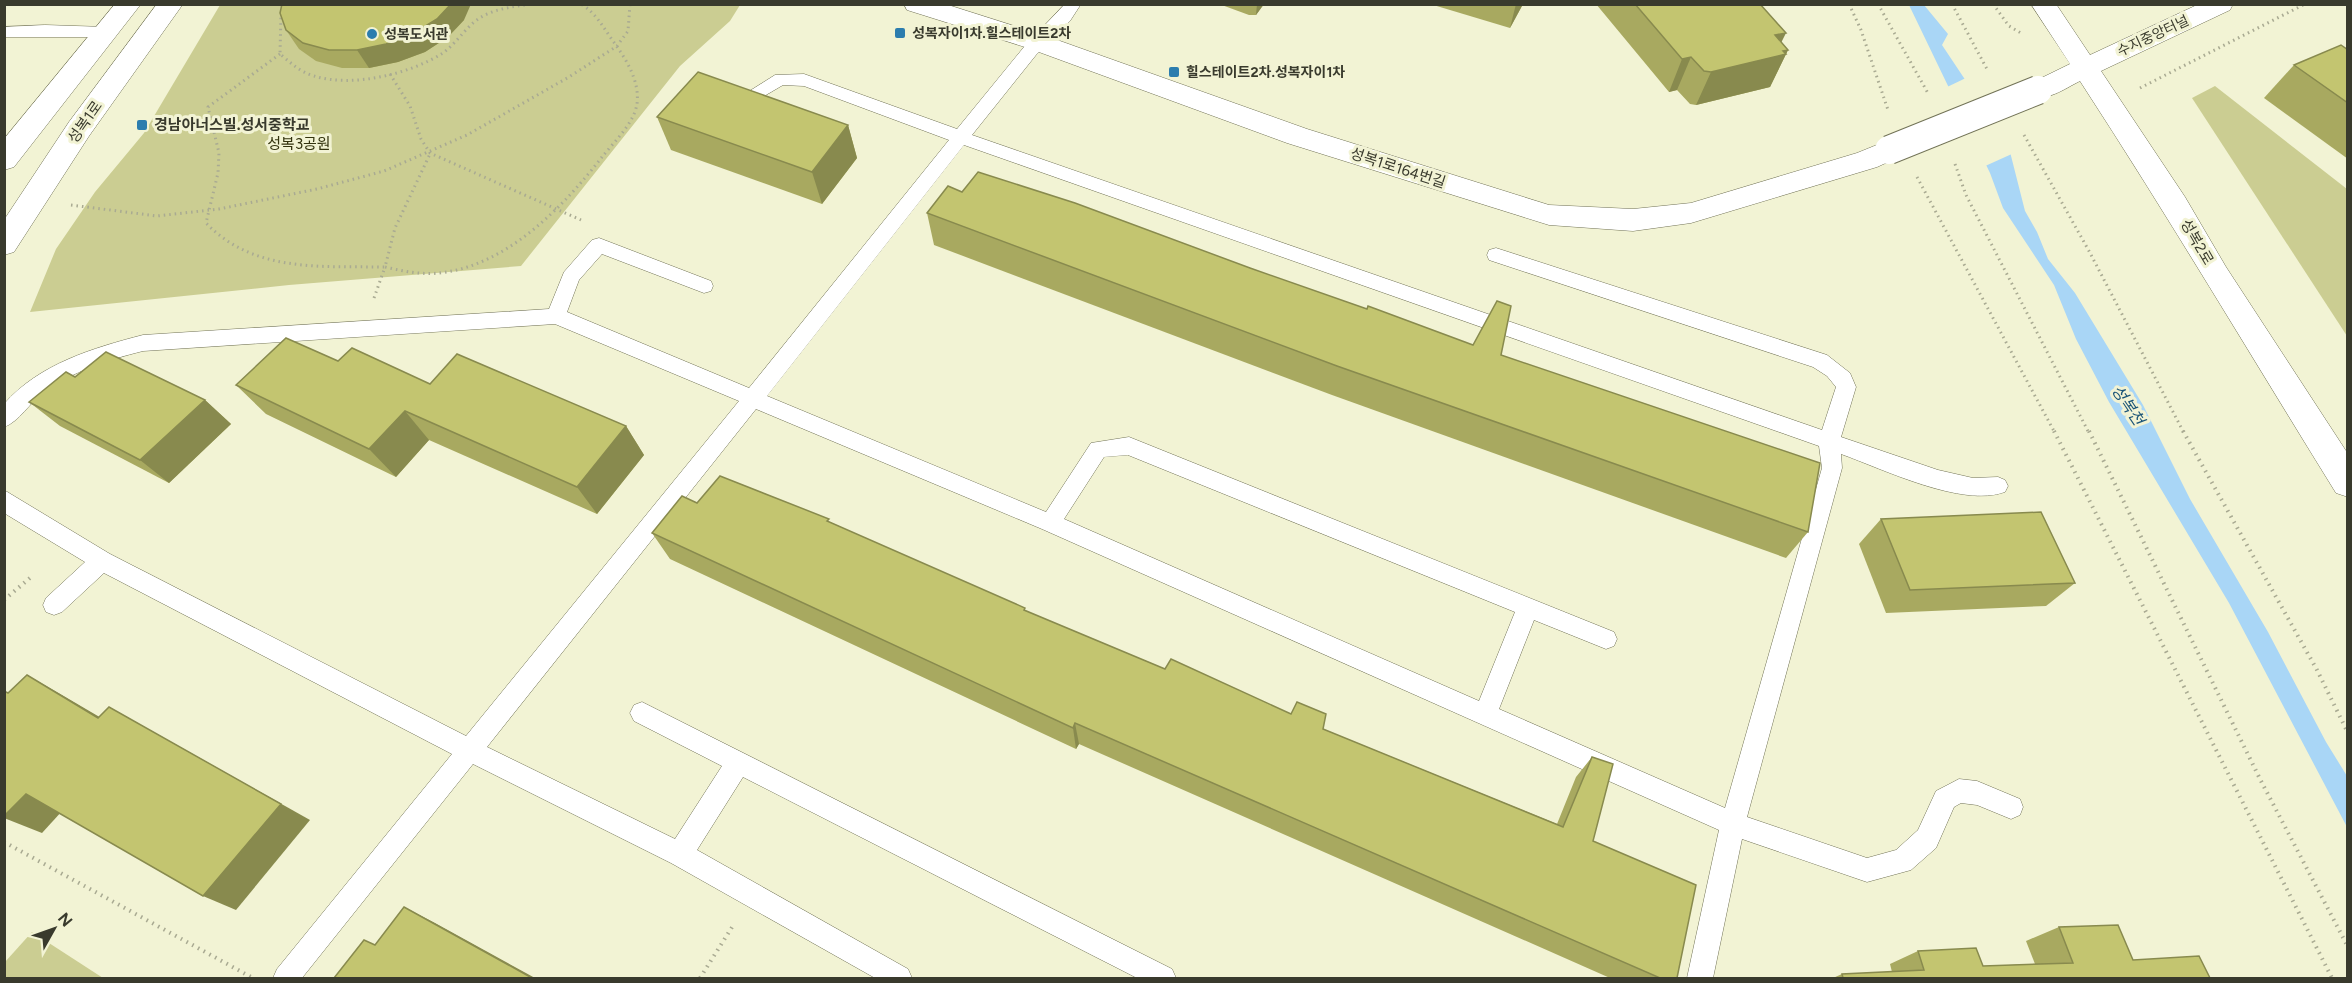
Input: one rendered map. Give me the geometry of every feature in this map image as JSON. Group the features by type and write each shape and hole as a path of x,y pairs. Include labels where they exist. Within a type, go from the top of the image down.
{"street":[{"path":"4,160 129,4"},
{"name":"성복1로","path":"4,244 34,195 171,4"},
{"name":"성복1로164번길","path":"916,4 1037,42 1297,136 1549,215 1632,220 1691,213 1867,160 2084,69"},
{"name":"성복2로","path":"2043,4 2107,105 2175,204 2216,274 2348,483"},
{"name":"수지중앙터널","path":"2084,69 2221,4"}],"lane":[{"path":"286,978 907,207 960,136 1037,42 1069,13 1073,4"},
{"path":"4,32 45,30 106,32"},
{"path":"754,96 766,85 794,77 1830,439 1938,479 1973,487 1998,486"},
{"path":"556,316 571,277 599,245 704,286"},
{"path":"1496,255 1809,358 1836,370 1845,379 1846,392 1830,439 1832,468 1733,824 1700,978"},
{"path":"4,419 31,389 64,369 104,353 144,343 556,316 1050,523 1733,824 1867,870 1902,861 1926,839 1945,799 1959,791 1977,793 2011,807"},
{"path":"1050,523 1098,449 1130,446 1606,639"},
{"path":"4,499 8,504 102,561 469,750 680,854 899,978"},
{"path":"54,605 102,561"},
{"path":"1485,714 1528,608"},
{"path":"642,713 740,761 1147,975"},
{"path":"680,854 740,761"}],"path":[{"path":"280,54 281,14 289,4"},
{"path":"280,54 302,72 335,79 390,74 440,55 483,16 503,8 532,4"},
{"path":"280,54 221,95 208,107 208,121 215,131 219,157 206,223 215,236 229,246 254,256 294,263 385,267 416,273 435,273 456,269 494,253 530,232 558,210 616,138 636,106 637,81 617,46 591,9 581,4"},
{"path":"34,195 75,206 157,216 209,210 317,189 384,171 430,153 569,77 617,46 628,31 630,4"},
{"path":"1849,4 1861,30 1895,147 2039,402 2332,978"},
{"path":"1878,4 1931,98"},
{"path":"1952,4 1992,78"},
{"path":"2107,105 2305,4"},
{"path":"390,74 410,106 421,139 430,153 592,225 599,245"},
{"path":"2020,129 2089,251 2159,388 2317,670 2348,733"},
{"path":"385,267 395,228 430,153"},
{"path":"1954,163 1971,205 2086,426 2261,781 2348,947"},
{"path":"4,842 254,978"},
{"path":"700,978 752,895"}],"green space":[{"name":"성복3공원","path":"220,5 740,5 730,21 680,66 521,266 289,285 30,312 56,249 95,192 144,133"},
{"path":"2215,86 2347,189 2347,336 2192,98"},
{"path":"32,932 103,978 5,978 5,962"}],"water":[{"name":"성복천","path":"1909,5 1924,5 1948,34 1942,45 2008,144 2025,211 2048,259 2075,293 2143,405 2190,499 2268,632 2326,742 2347,776 2347,827 2229,603 2109,402 2076,339 2054,285 2003,208 1990,173"}],"pier":[{"path":"1968,77 2011,142 2014,153 1983,167 1945,88"}],"building":[{"name":"성복도서관","path":"282,4 451,4 437,19 414,33 386,44 357,50 329,50 303,43 286,30 280,13"},
{"path":"1635,4 1760,4 1786,33 1775,35 1788,50 1783,51 1786,54 1711,72 1704,71 1691,57 1682,59"},
{"path":"2341,45 2348,50 2348,103 2294,65"},
{"path":"698,72 848,125 812,172 657,117"},
{"path":"978,172 1075,203 1250,268 1367,309 1368,306 1473,345 1497,301 1511,306 1501,355 1820,463 1808,532 1337,366 927,213 948,186 962,192"},
{"path":"286,338 338,361 352,348 430,384 457,354 626,426 577,487 405,411 369,449 236,385"},
{"path":"106,352 205,400 140,460 29,402 66,372 75,377"},
{"path":"720,476 829,519 827,521 1025,608 1024,610 1165,669 1171,659 1291,714 1297,702 1326,714 1323,729 1563,827 1592,757 1613,764 1593,841 1696,885 1677,978 1660,978 1075,723 1073,728 652,533 682,496 697,503"},
{"path":"2041,512 2075,583 1910,590 1881,519"},
{"path":"27,675 98,718 109,707 281,804 203,896 26,794 4,816 4,691 8,693"},
{"path":"404,907 532,978 334,978 364,940 375,945"},
{"path":"2118,925 2133,960 2199,956 2210,978 1843,978 1842,974 1924,970 1918,951 1976,948 1983,966 2073,963 2059,927"}],"place":[{"name":"성복자이1차.힐스테이트2차","path":"900,33"},
{"name":"성복도서관","path":"372,34"},
{"name":"힐스테이트2차.성복자이1차","path":"1174,72"},
{"name":"경남아너스빌.성서중학교","path":"142,125"}]}
